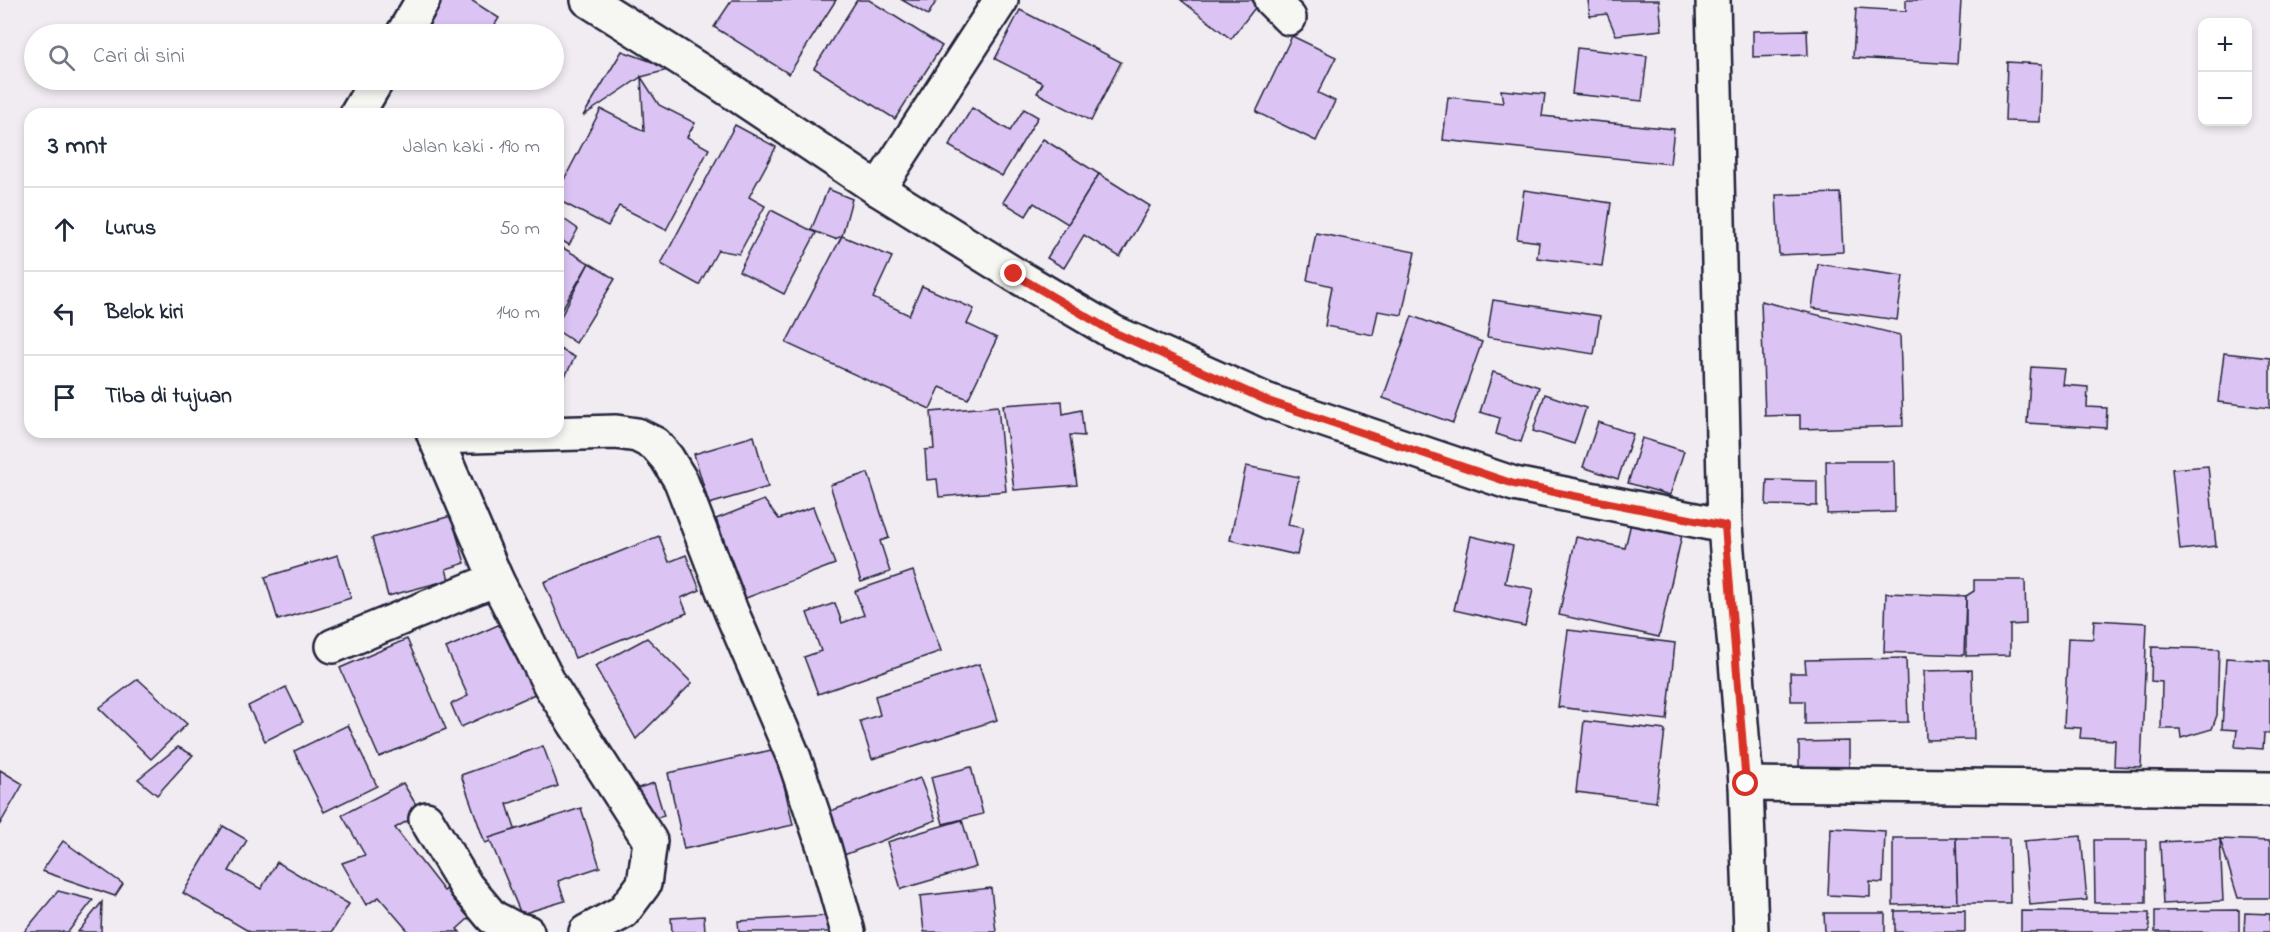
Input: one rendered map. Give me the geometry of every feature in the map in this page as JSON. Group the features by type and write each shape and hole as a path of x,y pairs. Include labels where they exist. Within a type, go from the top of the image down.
{"street":[{"path":"409,24 423,0"},
{"path":"588,0 718,82 878,189 1014,274 1113,332 1268,401 1514,484 1725,526"},
{"path":"878,189 1001,0"},
{"path":"1713,0 1725,526 1746,784 1751,932"},
{"path":"361,108 371,90"},
{"path":"564,433 616,432 637,435 656,444 681,481 731,611 794,758 824,847 848,932"},
{"path":"435,438 496,579 550,685 650,841 644,884 623,912 586,932"},
{"path":"333,646 496,579"},
{"path":"1746,784 2270,789"},
{"path":"426,819 466,886 492,917 513,928 527,932"}],"building":[{"path":"441,0 471,0 499,18 495,24 425,24"},
{"path":"732,0 836,0 789,74 714,27"},
{"path":"857,0 869,0 942,46 895,119 814,68"},
{"path":"902,0 937,0 928,15"},
{"path":"1181,0 1261,0 1231,39"},
{"path":"1588,0 1659,0 1662,30 1616,35 1607,14 1590,16"},
{"path":"1906,0 1961,0 1957,64 1853,58 1856,8 1906,11"},
{"path":"1020,10 1121,62 1091,121 1037,93 1043,83 995,59"},
{"path":"1807,30 1808,55 1753,57 1753,31"},
{"path":"1292,36 1336,57 1318,93 1335,101 1316,141 1256,112"},
{"path":"1577,48 1647,56 1642,101 1572,94"},
{"path":"622,51 672,69 641,77 583,116"},
{"path":"2007,62 2042,64 2040,122 2005,121"},
{"path":"641,77 659,105 695,123 687,137 709,149 666,230 619,206 608,226 564,203 564,180 601,109 644,131"},
{"path":"1501,90 1545,94 1542,116 1674,129 1670,164 1443,140 1448,97 1503,103"},
{"path":"972,108 1010,131 1024,109 1038,117 1002,176 949,146"},
{"path":"735,125 776,147 749,197 765,206 739,254 718,250 699,285 661,264"},
{"path":"1043,139 1099,174 1068,224 1034,203 1026,216 1003,202"},
{"path":"1099,174 1150,206 1120,257 1084,235 1064,268 1047,258"},
{"path":"828,189 852,199 842,236 835,239 811,230"},
{"path":"1524,190 1611,203 1602,266 1537,258 1539,242 1517,239"},
{"path":"1840,193 1843,252 1779,255 1776,195"},
{"path":"771,210 816,233 784,294 739,271"},
{"path":"564,219 578,229 569,245 564,242"},
{"path":"1316,233 1415,252 1402,315 1378,311 1373,335 1325,326 1332,286 1307,280"},
{"path":"842,236 892,257 873,298 909,315 922,286 974,309 967,324 997,338 968,399 940,387 930,409 786,343"},
{"path":"564,248 589,263 564,306"},
{"path":"589,263 615,279 576,343 564,335 564,311"},
{"path":"1818,264 1903,276 1897,320 1812,308"},
{"path":"1493,300 1600,316 1594,354 1487,337"},
{"path":"1761,301 1900,335 1903,426 1800,429 1800,415 1765,416"},
{"path":"1412,316 1482,342 1453,423 1383,398"},
{"path":"564,351 575,357 564,378"},
{"path":"2224,353 2270,358 2270,408 2218,402"},
{"path":"2031,367 2065,369 2063,385 2088,387 2087,407 2107,408 2106,428 2027,423"},
{"path":"1493,372 1539,387 1521,442 1496,434 1500,418 1480,412"},
{"path":"1545,394 1586,408 1574,444 1533,431"},
{"path":"1062,401 1063,414 1081,410 1084,436 1070,435 1077,485 1014,490 1003,405"},
{"path":"998,406 1006,491 939,497 937,479 927,480 925,450 934,449 931,412"},
{"path":"1598,422 1633,434 1618,479 1583,467"},
{"path":"754,436 768,487 709,504 694,454"},
{"path":"1642,438 1684,451 1670,495 1628,483"},
{"path":"1826,461 1894,461 1895,512 1827,514"},
{"path":"1246,466 1299,477 1288,525 1303,528 1297,555 1230,540"},
{"path":"2208,466 2216,546 2180,550 2172,469"},
{"path":"868,473 889,538 880,541 890,572 861,582 830,485"},
{"path":"1767,480 1817,481 1817,506 1766,505"},
{"path":"764,500 779,519 813,507 835,564 746,598 716,519"},
{"path":"451,516 465,563 446,569 449,580 388,596 372,538"},
{"path":"1631,523 1682,535 1659,637 1559,615 1576,537 1625,548"},
{"path":"659,536 669,562 686,555 700,590 681,598 687,613 575,658 544,582"},
{"path":"1471,536 1513,546 1505,583 1533,589 1525,626 1454,610"},
{"path":"338,555 351,598 278,620 265,577"},
{"path":"913,571 941,651 818,694 804,657 821,651 807,613 835,603 842,623 864,615 855,591"},
{"path":"1974,580 2025,580 2026,624 2010,625 2010,655 1966,656 1966,596 1974,591"},
{"path":"1886,593 1966,596 1964,655 1884,652"},
{"path":"514,618 546,689 461,727 451,704 468,696 446,648"},
{"path":"2094,620 2147,623 2141,767 2114,766 2115,740 2080,738 2081,728 2064,727 2068,638 2093,639"},
{"path":"1568,630 1675,643 1667,720 1558,707"},
{"path":"647,638 692,683 636,739 595,666"},
{"path":"407,639 446,729 379,757 340,668"},
{"path":"2152,647 2219,649 2217,715 2212,729 2181,738 2180,729 2161,729 2162,682 2151,681"},
{"path":"1906,658 1908,722 1805,724 1805,701 1791,701 1790,673 1806,673 1805,660"},
{"path":"2226,658 2270,661 2270,733 2264,733 2263,749 2235,747 2237,730 2222,729"},
{"path":"979,664 997,720 872,759 860,721 880,715 875,696"},
{"path":"1972,670 1974,739 1926,740 1924,671"},
{"path":"138,679 187,724 151,759 99,708"},
{"path":"286,687 303,722 265,741 248,706"},
{"path":"1584,721 1665,730 1656,802 1576,792"},
{"path":"348,725 377,786 324,812 294,751"},
{"path":"1849,741 1849,768 1799,769 1799,742"},
{"path":"543,746 558,786 507,804 516,832 485,843 461,775"},
{"path":"178,747 193,755 157,795 138,779"},
{"path":"776,749 793,825 684,849 668,773"},
{"path":"971,767 983,814 943,824 931,777"},
{"path":"0,770 23,784 0,824"},
{"path":"920,778 936,820 844,855 828,812"},
{"path":"403,783 421,813 395,828 444,891 459,883 478,910 457,929 460,932 409,932 379,897 366,905 342,863 365,855 342,815"},
{"path":"654,783 664,816 648,820 632,790"},
{"path":"581,808 600,867 558,881 565,901 521,914 489,838"},
{"path":"962,820 976,867 901,889 887,842"},
{"path":"223,826 247,840 229,871 261,889 277,862 349,904 332,932 250,932 183,893"},
{"path":"1831,828 1885,831 1883,883 1870,882 1870,897 1828,895"},
{"path":"2081,836 2087,900 2030,905 2024,841"},
{"path":"1893,838 1956,838 1958,903 1893,905"},
{"path":"1956,838 2009,838 2010,903 1958,903"},
{"path":"2220,839 2223,901 2163,904 2160,842"},
{"path":"2220,839 2270,841 2270,898 2238,898"},
{"path":"2094,840 2146,840 2146,903 2095,903"},
{"path":"63,841 123,884 115,896 42,871"},
{"path":"991,888 996,932 924,932 920,896"},
{"path":"58,891 93,900 68,932 24,932"},
{"path":"102,902 101,932 78,932"},
{"path":"1965,910 1965,932 1895,932 1895,911"},
{"path":"2239,910 2239,932 2155,932 2155,911"},
{"path":"2021,911 2149,913 2149,932 2021,932"},
{"path":"1824,913 1885,913 1885,932 1825,932"},
{"path":"2245,913 2270,914 2270,932 2244,932"},
{"path":"704,916 705,932 672,932 671,918"},
{"path":"828,916 829,932 739,932 738,921"}],"route":[{"path":"1014,274 1113,332 1268,401 1514,484 1725,526 1746,784"}]}
